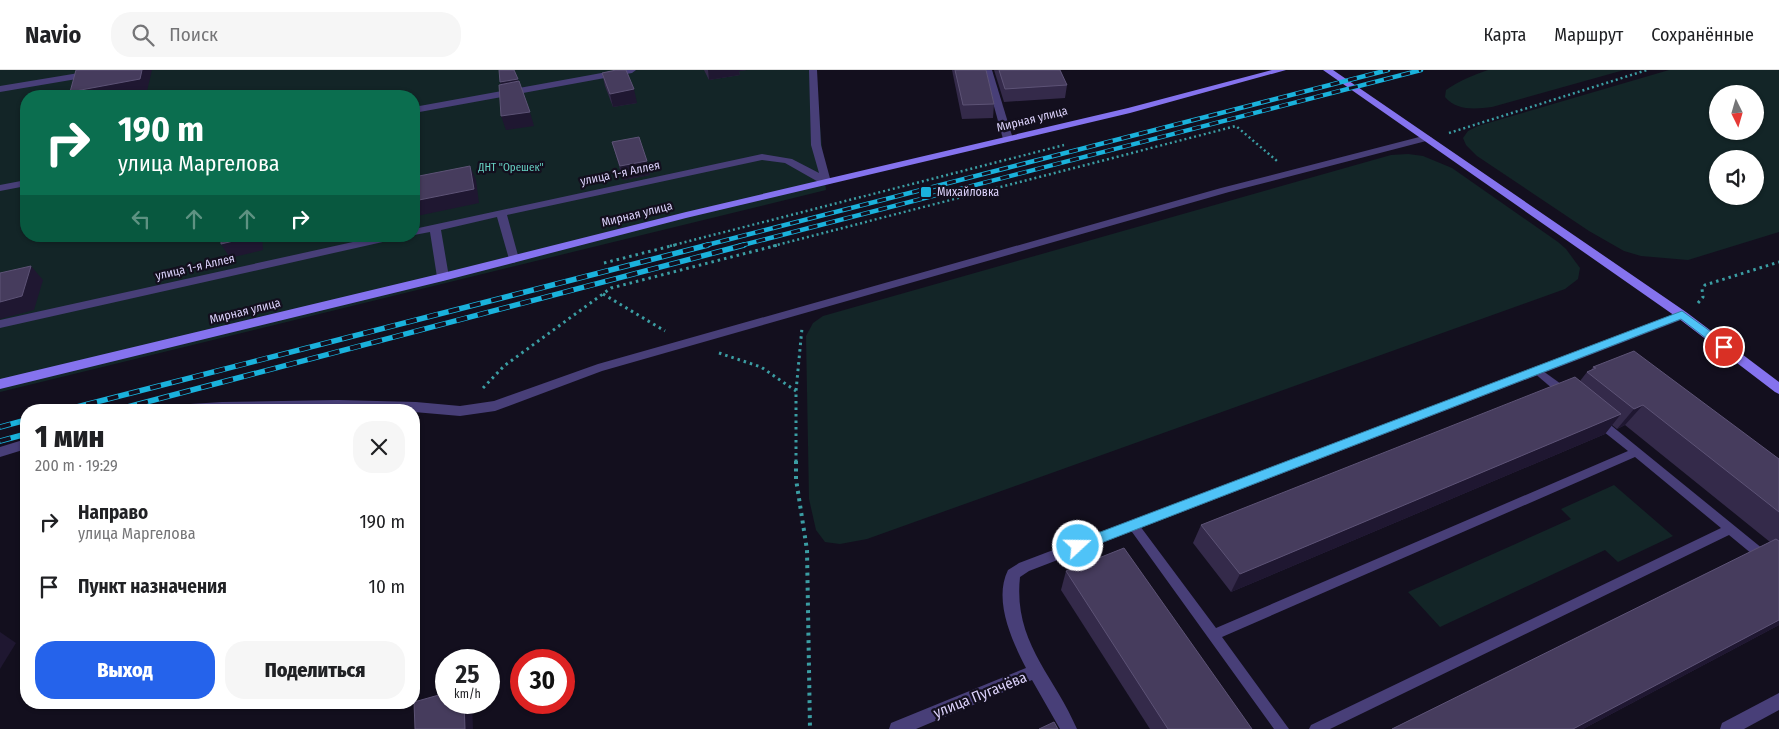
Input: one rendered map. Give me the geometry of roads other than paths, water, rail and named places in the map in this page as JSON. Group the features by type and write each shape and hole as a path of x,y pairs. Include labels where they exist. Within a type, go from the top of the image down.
{"street":[{"path":"0,89 112,70"},
{"path":"420,109 632,70"},
{"path":"813,70 816,145 826,182"},
{"path":"988,70 1008,139"},
{"name":"Мирная улица","path":"0,384 1008,139 1282,70"},
{"path":"1326,70 1682,315 1779,389"},
{"path":"420,407 460,411 495,406 598,368 1224,190 1427,138"},
{"name":"улица 1-я Аллея","path":"420,231 762,157 784,158 792,161 826,182"},
{"path":"0,188 20,184"},
{"path":"501,214 514,259"},
{"path":"435,228 444,277"},
{"name":"улица 1-я Аллея","path":"0,324 369,242"},
{"path":"1069,729 1023,648 1016,628 1010,587 1013,574 1024,567 1682,315"},
{"path":"0,452 20,446"},
{"name":"улица Пугачёва","path":"897,729 1037,672"},
{"path":"1728,729 1779,701"}],"lane":[{"path":"1536,370 1574,401"},
{"path":"1590,414 1779,569"},
{"path":"1214,635 1636,452"},
{"path":"1133,525 1282,729"},
{"path":"1316,729 1730,529"}],"railway":[{"path":"703,246 1388,70"},
{"path":"739,246 1421,70"},
{"path":"88,404 708,245"},
{"path":"139,404 744,245"},
{"path":"0,427 20,422"},
{"path":"0,441 20,436"}],"place":[{"name":"Михайловка","path":"926,192"}],"park label":[{"name":"ДНТ \"Орешек\"","path":"511,167"}]}
